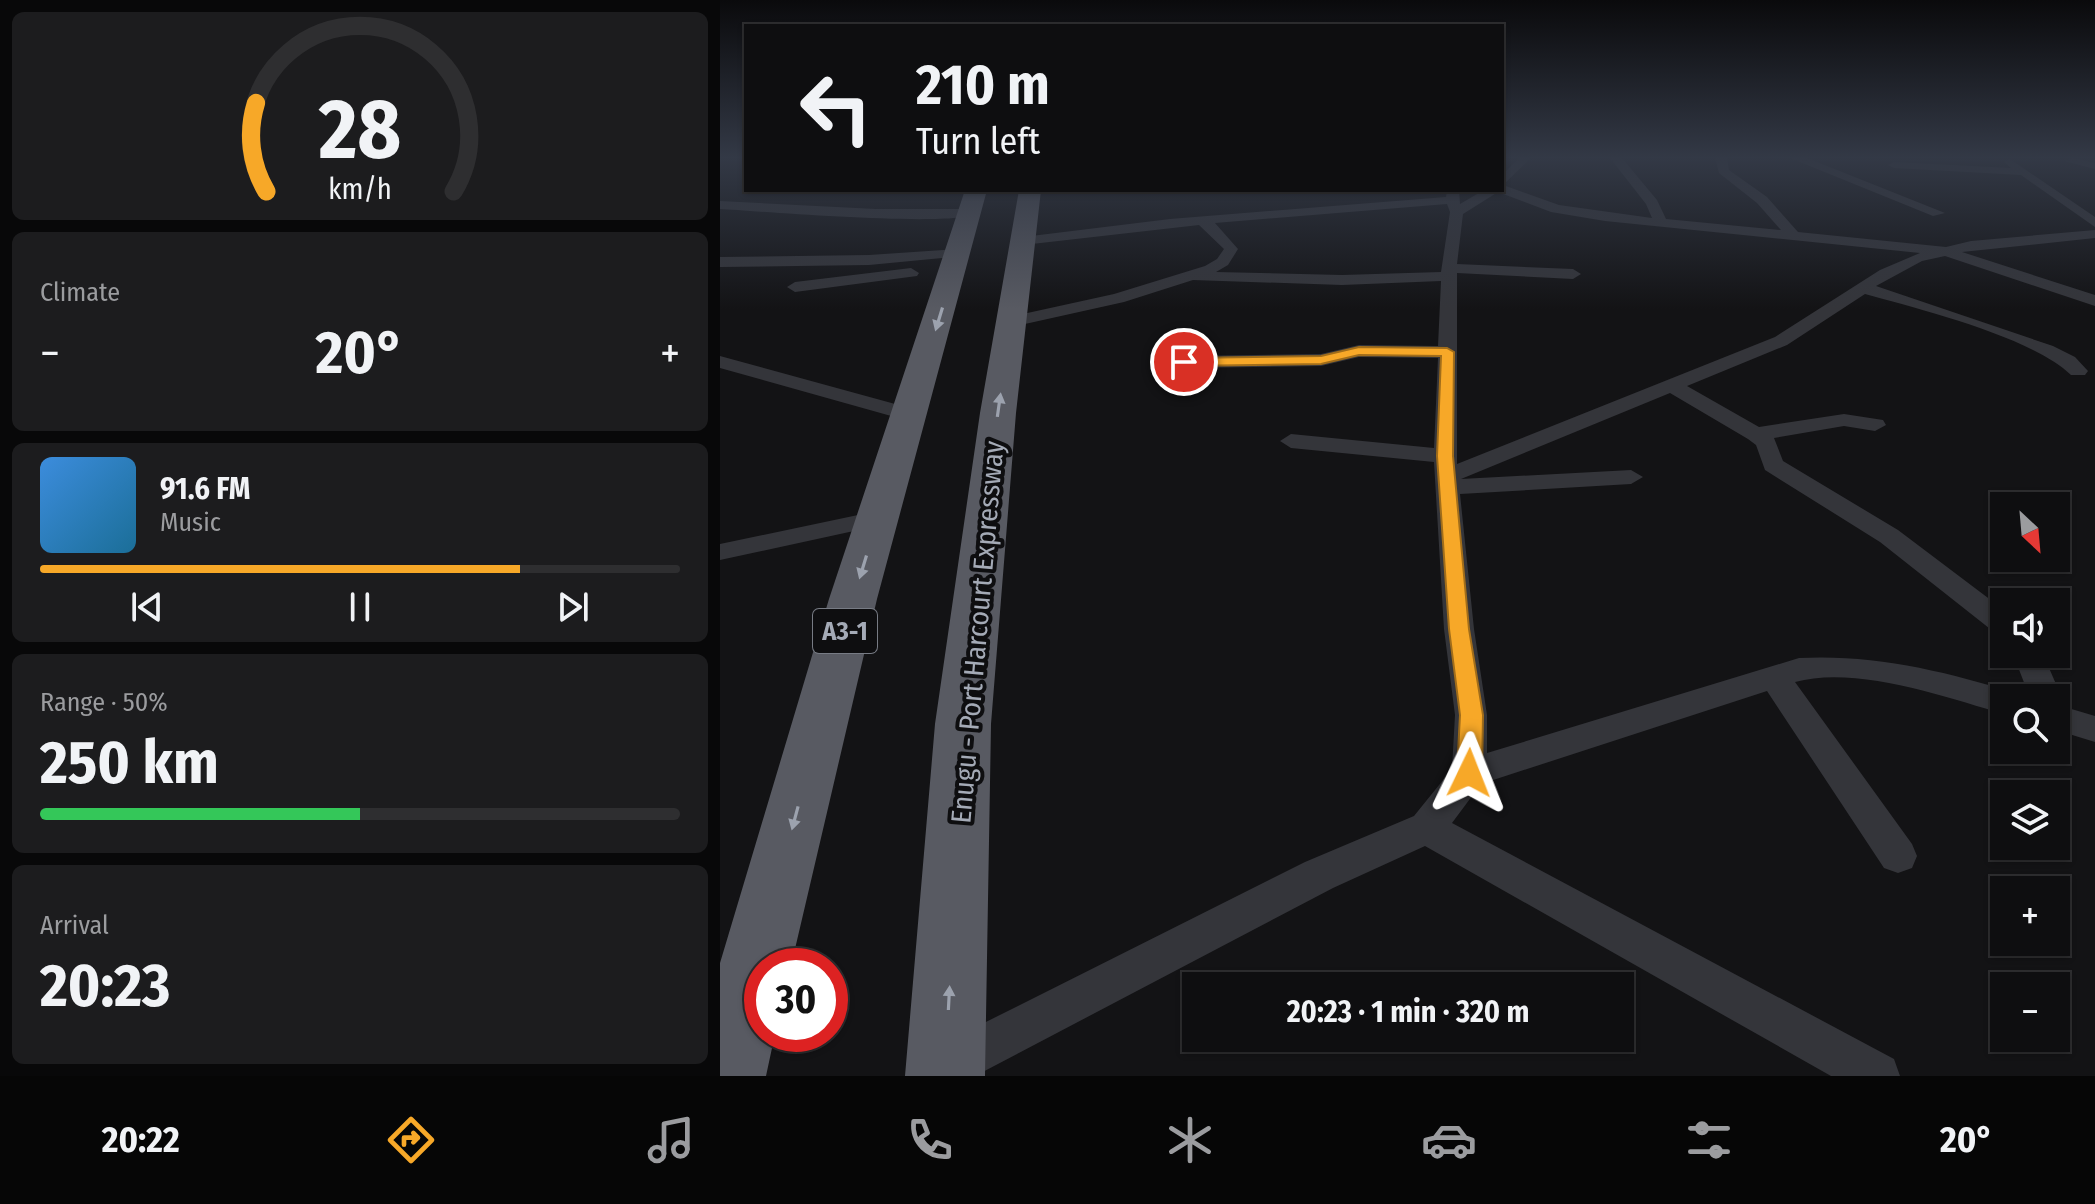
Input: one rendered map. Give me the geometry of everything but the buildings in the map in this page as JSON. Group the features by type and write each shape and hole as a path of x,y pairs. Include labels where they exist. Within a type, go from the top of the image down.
{"highway":[{"name":"Enugu - Port Harcourt Expressway","path":"946,1071 963,724 1028,208"},
{"name":"A3-1","path":"726,1076 877,519 965,231"}],"street":[{"path":"812,208 892,215 965,231"},
{"path":"1023,241 1356,208"},
{"path":"1453,208 1447,352 1447,473 1459,629 1471,715 1469,773"},
{"path":"1554,208 1661,223 1946,251 2095,301"},
{"path":"1654,208 1661,223"},
{"path":"1769,208 1793,235"},
{"path":"1926,208 1938,213"},
{"path":"1934,208 1949,224"},
{"path":"2074,208 2095,223"},
{"path":"1011,322 1118,298 1192,276 1223,262 1231,249 1224,238 1203,221"},
{"path":"720,262 869,260 965,231"},
{"path":"795,287 965,231"},
{"path":"1447,473 1781,341 1917,258 1946,251 1965,240 2095,234"},
{"path":"1192,276 1342,280 1449,272 1573,274"},
{"path":"1864,288 1962,318 2034,346 2075,365 2078,371"},
{"path":"1184,362 1321,360 1359,351 1447,352"},
{"path":"720,362 909,415"},
{"path":"1671,385 1756,434 1766,442 1773,465 1889,536 1990,614"},
{"path":"1756,434 1844,420 1875,425"},
{"path":"1291,441 1447,473 1631,477"},
{"path":"720,552 877,519"},
{"path":"946,1071 1319,875 1427,828 1469,773 1799,669 1832,666 1871,668 1990,698"},
{"path":"1774,677 1898,856"},
{"path":"2070,721 2095,729"},
{"path":"1427,828 1877,1076"}],"route":[{"path":"1184,362 1321,360 1359,351 1447,352 1445,456 1459,629 1471,715 1469,773"}]}
